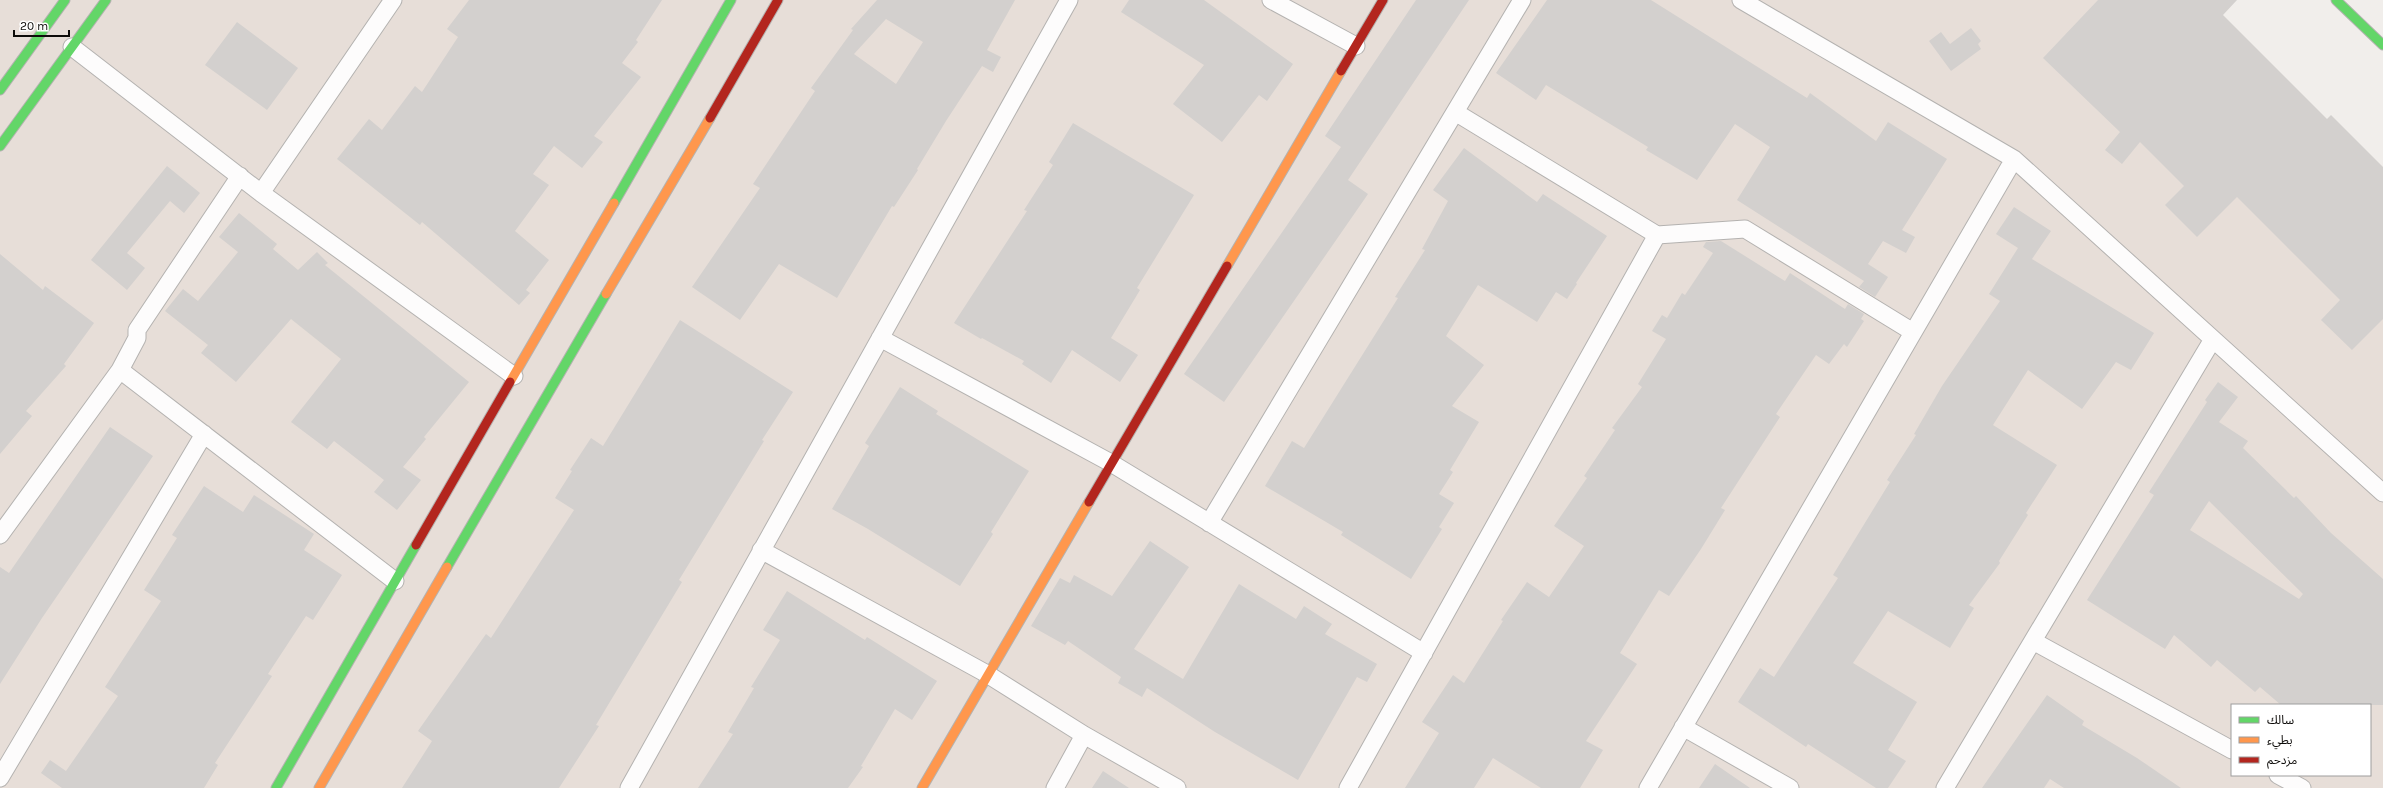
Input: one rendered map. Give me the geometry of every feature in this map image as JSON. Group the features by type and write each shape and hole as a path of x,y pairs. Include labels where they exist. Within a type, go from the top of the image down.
{"street":[{"path":"0,90 66,0"},
{"path":"0,146 106,0"},
{"path":"261,193 393,0"},
{"path":"276,788 731,0"},
{"path":"319,788 778,0"},
{"path":"629,788 1069,0"},
{"path":"1271,0 1356,46"},
{"path":"922,788 987,674 1383,0"},
{"path":"1209,523 1522,0"},
{"path":"1741,0 2014,159 2383,493"},
{"path":"2336,0 2383,45"},
{"path":"72,47 261,193 514,376"},
{"path":"1455,112 1658,235 1745,229 1913,332"},
{"path":"1648,788 2014,159"},
{"path":"0,535 120,370 137,338 137,330 240,176"},
{"path":"1348,788 1658,235"},
{"path":"880,338 1111,463 1424,653"},
{"path":"1945,788 2212,339"},
{"path":"120,370 395,582"},
{"path":"0,778 204,434"},
{"path":"761,550 987,674 1084,735 1177,788"},
{"path":"2032,641 2231,749"},
{"path":"1683,727 1790,788"},
{"path":"1055,788 1084,735"},
{"path":"2280,776 2302,788"}],"shaded area":[{"path":"0,0 2155,0 2383,221 2383,788 0,788"}],"building":[{"path":"469,0 662,0 636,40 638,42 622,63 641,77 594,136 603,142 582,168 554,146 533,174 549,185 515,231 549,260 526,290 530,293 519,305 422,222 420,225 337,159 369,119 382,130 415,86 422,92 458,37 447,29"},
{"path":"877,0 1015,0 987,50 1001,57 993,72 982,66 946,121 917,169 918,170 894,207 892,206 837,298 779,264 740,320 692,287 760,188 753,184 815,91 811,88 853,30 851,29","holes":["886,19 923,42 896,84 854,54"]},
{"path":"1129,0 1204,0 1293,64 1267,101 1259,95 1222,142 1173,104 1204,65 1121,12"},
{"path":"1416,0 1469,0 1348,180 1368,194 1224,402 1184,374 1341,147 1325,136"},
{"path":"1547,0 1651,0 1807,98 1810,93 1876,141 1888,122 1947,159 1902,230 1915,237 1906,253 1883,241 1868,264 1888,277 1875,297 1859,287 1864,281 1737,200 1770,147 1735,124 1697,180 1646,150 1648,147 1546,85 1536,100 1496,73"},
{"path":"2098,0 2237,0 2223,15 2327,119 2331,115 2383,167 2383,319 2352,350 2321,320 2340,300 2237,197 2197,237 2165,205 2184,186 2140,142 2122,164 2105,150 2120,132 2043,58"},
{"path":"237,22 298,68 267,110 205,65"},
{"path":"1971,28 1981,41 1978,44 1981,49 1951,71 1929,41 1941,32 1950,44"},
{"path":"1073,123 1194,195 1137,288 1140,290 1111,338 1138,355 1120,382 1072,350 1051,383 1022,364 1024,361 954,323 1027,211 1024,210 1053,165 1049,162"},
{"path":"1464,148 1537,202 1543,194 1607,236 1567,299 1556,292 1537,322 1478,285 1446,336 1484,365 1452,406 1479,422 1450,470 1453,472 1439,494 1454,503 1439,527 1442,529 1411,579 1341,535 1343,532 1265,486 1292,441 1304,448 1398,298 1395,297 1425,250 1422,249 1448,201 1433,190"},
{"path":"167,166 200,193 184,213 170,201 127,253 145,268 127,290 91,260"},
{"path":"2014,207 2051,231 2032,259 2154,333 2131,370 2116,362 2082,409 2028,370 1993,425 2057,465 2026,513 2028,515 1999,561 2000,563 1969,605 1974,608 1950,648 1888,611 1853,663 1917,702 1888,750 1906,761 1888,788 1876,788 1808,744 1806,747 1738,702 1760,668 1774,677 1838,578 1833,575 1890,482 1887,480 1916,435 1914,434 1942,386 2000,301 1989,294 2018,248 1996,234"},
{"path":"239,213 277,244 273,249 298,270 317,252 328,263 325,265 469,382 424,437 426,439 403,467 421,480 397,510 374,492 384,480 334,441 327,449 291,422 341,359 291,319 236,382 201,353 208,345 165,311 183,289 198,301 238,252 219,237"},
{"path":"1721,241 1785,281 1790,273 1845,309 1848,304 1864,314 1861,319 1864,321 1847,347 1844,344 1829,364 1816,355 1776,414 1780,417 1721,508 1725,510 1701,549 1669,596 1659,590 1620,653 1637,664 1586,741 1603,750 1580,788 1541,788 1493,758 1474,788 1405,788 1439,733 1422,722 1453,675 1464,683 1503,621 1501,620 1527,582 1549,597 1584,546 1554,526 1587,478 1584,476 1615,430 1612,428 1642,387 1638,384 1666,339 1652,331 1662,315 1667,318 1682,293 1685,295 1713,253 1703,247 1706,242"},
{"path":"0,254 43,290 45,286 94,323 64,364 66,366 26,411 32,416 0,454"},
{"path":"680,320 793,392 762,440 764,441 679,580 682,582 596,725 599,726 559,788 402,788 432,741 418,731 486,634 491,638 574,510 555,498 572,471 570,470 591,438 603,446"},
{"path":"2218,382 2238,397 2219,422 2248,441 2243,448 2294,498 2296,496 2331,533 2383,579 2383,705 2280,704 2260,687 2255,692 2217,660 2211,667 2174,635 2165,649 2087,600 2154,495 2149,492 2207,402 2205,400","holes":["2209,501 2303,594 2299,599 2190,530"]},
{"path":"900,387 938,411 936,414 1029,471 991,532 993,534 960,586 868,529 832,509 869,446 865,443"},
{"path":"110,427 153,456 42,618 0,684 0,567 9,573"},
{"path":"204,486 243,512 254,495 314,534 304,550 342,575 313,620 306,616 268,674 272,676 215,763 218,765 204,788 62,788 41,773 50,760 66,771 118,696 105,687 161,601 144,590 177,538 172,535"},
{"path":"1150,541 1189,567 1134,649 1183,679 1239,584 1296,619 1304,606 1332,624 1325,634 1377,664 1367,682 1357,677 1298,780 1215,732 1147,688 1142,697 1118,683 1121,677 1068,641 1065,645 1031,626 1060,578 1070,583 1074,575 1112,596"},
{"path":"787,591 865,640 867,637 937,681 912,720 895,709 861,766 863,767 848,788 698,788 733,734 728,732 754,688 751,687 780,640 763,630"},
{"path":"2047,695 2084,721 2082,725 2137,758 2181,788 2064,788 2050,779 2044,788 1982,788"},
{"path":"1715,764 1750,788 1699,788"},
{"path":"1103,771 1129,788 1092,788"}],"traffic: fast":[{"path":"0,90 65,0"},
{"path":"0,146 106,0"},
{"path":"614,203 731,0"},
{"path":"2336,0 2383,45"},
{"path":"447,567 606,294"},
{"path":"276,788 416,545"}],"traffic: slow":[{"path":"1227,266 1341,71"},
{"path":"606,294 710,118"},
{"path":"510,382 614,203"},
{"path":"922,788 1089,502"},
{"path":"319,788 447,567"}],"traffic: jam":[{"path":"710,118 778,0"},
{"path":"1341,71 1383,0"},
{"path":"1089,502 1227,266"},
{"path":"416,545 510,382"}]}
